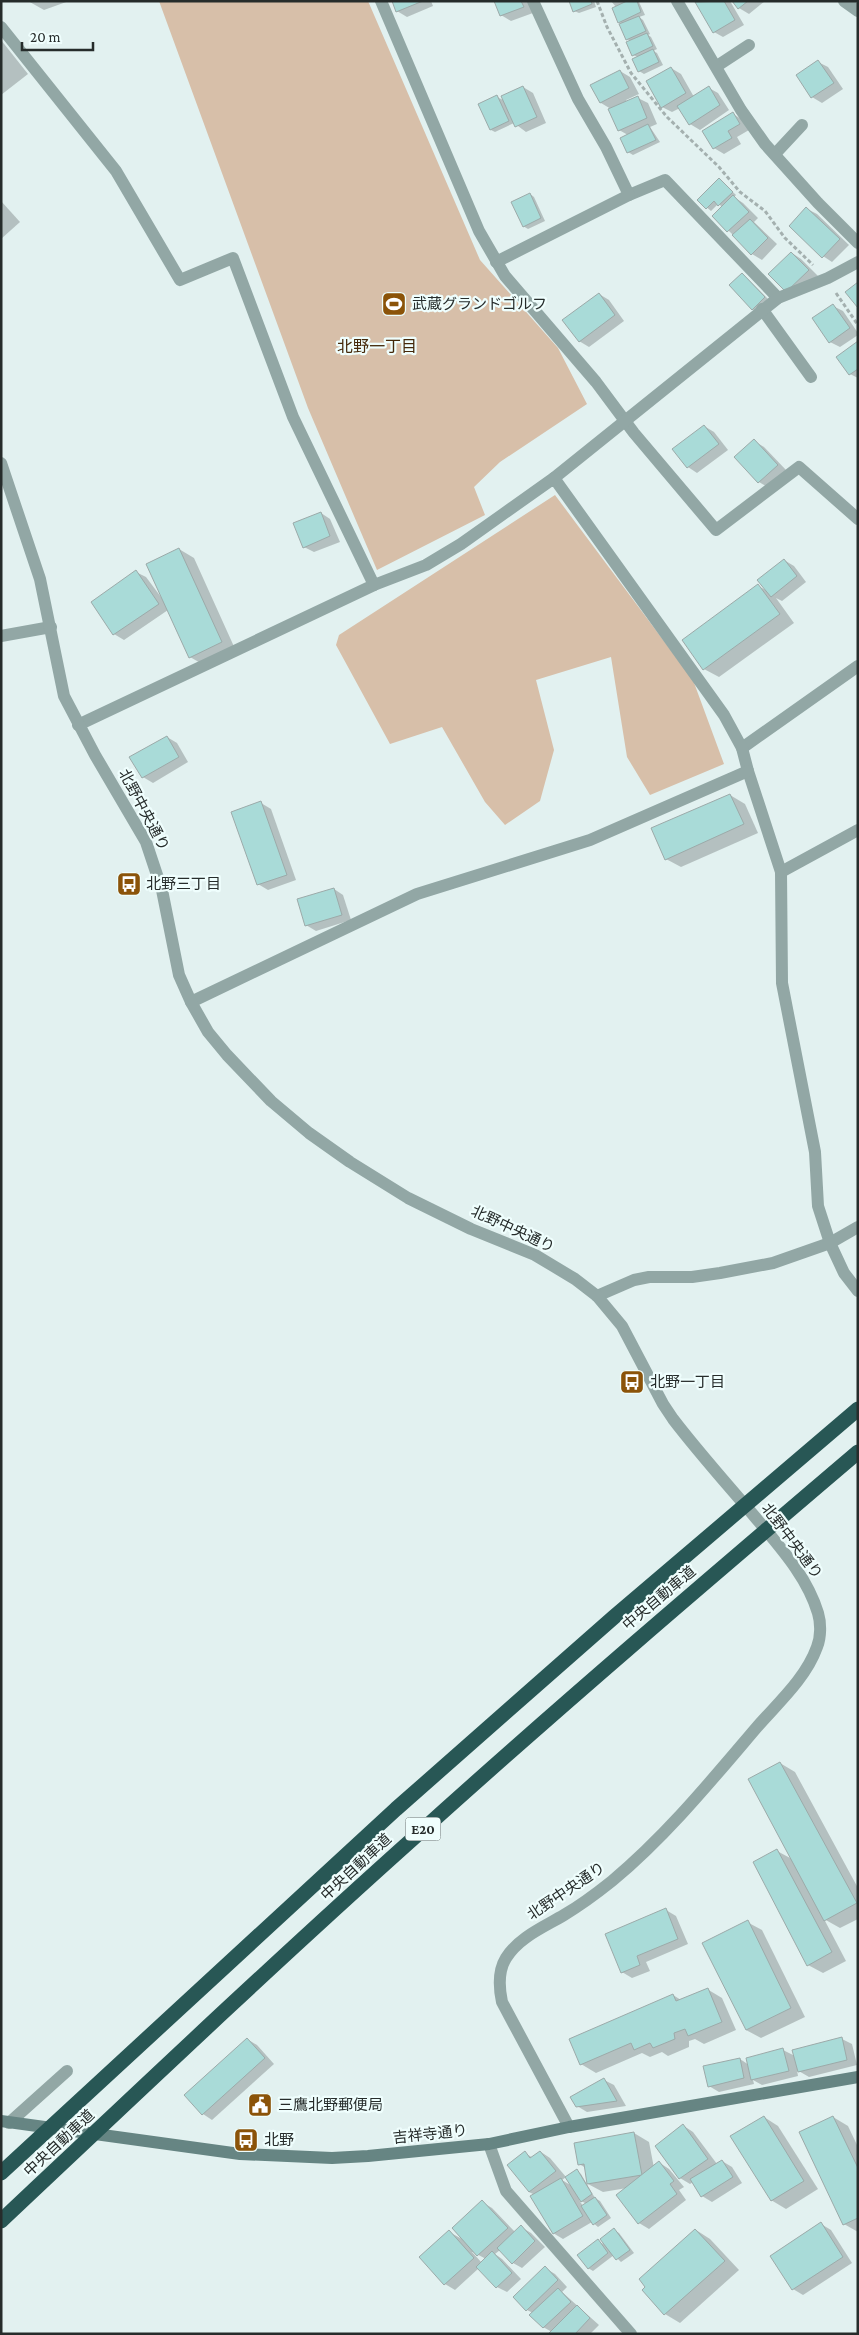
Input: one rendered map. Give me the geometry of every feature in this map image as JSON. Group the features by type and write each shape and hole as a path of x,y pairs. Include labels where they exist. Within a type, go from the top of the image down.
{"highway":[{"name":"中央自動車道","path":"1,2173 396,1809 614,1617 858,1409"},
{"name":"中央自動車道","path":"1,2221 416,1836 631,1645 858,1452"}],"main road":[{"name":"吉祥寺通り","path":"4,2124 240,2154 332,2158 431,2152 489,2144 569,2127 858,2077"}],"street":[{"path":"381,1 468,204 496,262 511,284 716,530 799,467 858,519"},
{"path":"533,1 578,100 606,147 629,195"},
{"path":"677,1 717,66 741,110 775,154 818,203 858,243"},
{"path":"844,1 858,11"},
{"path":"1,27 116,171 180,280 233,258 293,417 374,585"},
{"path":"717,66 749,45"},
{"path":"775,154 802,125"},
{"path":"496,262 629,195 665,180 778,298"},
{"path":"78,724 374,585 426,566 461,544 554,478 762,309 778,298 828,278 858,262"},
{"path":"762,309 811,377"},
{"name":"北野中央通り","path":"1,463 40,579 64,696 78,724 146,842 162,890 179,975 191,1002 208,1032 271,1101 309,1133 350,1162 408,1198 471,1229 535,1255 575,1279 596,1296 622,1326 663,1404 673,1419 779,1545 811,1593 818,1613 820,1628 814,1654 793,1685 696,1800 659,1838 604,1887 577,1907 520,1941 505,1958 499,1991 502,2002 569,2127"},
{"path":"554,478 724,715 742,748 781,872 782,983 815,1152 818,1206 830,1243 844,1272 858,1291"},
{"path":"1,636 51,627"},
{"path":"742,748 858,666"},
{"path":"191,1002 418,894 590,840 748,771"},
{"path":"781,872 858,830"},
{"path":"596,1296 634,1280 650,1277 692,1277 749,1269 773,1263 830,1243 858,1227"},
{"path":"4,2124 67,2070"},
{"path":"489,2144 506,2191 631,2334"}],"path":[{"path":"598,1 607,27 631,73 668,117 719,167 740,192 765,211 785,238 828,278 858,326"}],"shaded area":[{"name":"武蔵グランドゴルフ","path":"159,1 368,1 480,260 558,348 587,404 500,462 474,487 485,515 377,570 308,408"},
{"path":"555,495 693,680 724,764 650,795 627,757 611,657 536,680 554,750 540,801 505,825 485,802 442,727 390,744 336,645 339,635"}],"building":[{"path":"392,1 423,1 396,12"},
{"path":"494,1 521,1 524,7 500,16"},
{"path":"569,1 591,1 592,4 573,12"},
{"path":"627,1 637,1 641,12 618,23 612,8"},
{"path":"724,1 735,20 713,33 695,2"},
{"path":"732,1 748,1 738,9"},
{"path":"639,16 646,31 626,40 619,24"},
{"path":"647,33 653,46 632,56 626,42"},
{"path":"653,49 659,62 638,72 632,59"},
{"path":"818,60 834,83 811,98 796,75"},
{"path":"671,67 686,93 661,108 646,81"},
{"path":"620,70 629,88 600,103 590,85"},
{"path":"523,86 537,117 515,127 501,96"},
{"path":"709,86 720,105 689,125 677,106"},
{"path":"497,95 509,121 490,130 478,104"},
{"path":"638,96 647,118 618,131 608,109"},
{"path":"733,112 740,124 728,131 732,138 713,149 702,131"},
{"path":"648,124 656,140 627,153 620,138"},
{"path":"719,178 733,192 718,206 714,201 706,209 697,200"},
{"path":"530,193 541,218 523,227 511,202"},
{"path":"733,195 749,212 727,232 712,216"},
{"path":"806,207 840,239 822,258 789,226"},
{"path":"750,219 768,238 751,255 732,235"},
{"path":"791,252 809,270 786,292 768,274"},
{"path":"742,273 765,297 752,310 729,285"},
{"path":"858,282 858,308 845,292"},
{"path":"599,293 615,315 579,342 562,320"},
{"path":"833,304 850,328 829,343 812,318"},
{"path":"858,341 858,369 849,375 836,357"},
{"path":"704,425 719,444 687,468 672,449"},
{"path":"754,439 778,465 758,483 734,457"},
{"path":"321,512 330,536 303,548 293,523"},
{"path":"179,548 222,642 189,658 146,564"},
{"path":"784,559 797,576 771,597 757,580"},
{"path":"136,570 159,604 113,635 91,602"},
{"path":"758,584 780,614 703,670 682,640"},
{"path":"167,736 179,757 142,778 129,757"},
{"path":"730,794 744,824 665,860 651,828"},
{"path":"261,801 287,875 257,885 231,812"},
{"path":"334,888 342,915 305,926 297,899"},
{"path":"780,1762 857,1903 824,1921 748,1779"},
{"path":"777,1849 832,1952 807,1966 753,1862"},
{"path":"666,1908 678,1939 637,1956 640,1965 621,1973 605,1934"},
{"path":"748,1920 791,2008 746,2030 702,1943"},
{"path":"708,1988 722,2022 688,2036 685,2029 674,2033 675,2039 653,2048 650,2043 634,2050 631,2043 580,2065 569,2039 673,1994 676,2001"},
{"path":"842,2037 847,2060 798,2072 792,2050"},
{"path":"247,2038 265,2058 202,2115 184,2095"},
{"path":"783,2048 789,2071 751,2080 746,2058"},
{"path":"740,2058 744,2078 708,2087 703,2066"},
{"path":"604,2078 617,2101 576,2107 570,2097"},
{"path":"764,2116 804,2181 771,2201 730,2136"},
{"path":"833,2116 858,2168 858,2218 843,2225 799,2132"},
{"path":"683,2124 708,2159 679,2179 655,2146"},
{"path":"634,2132 642,2175 587,2184 584,2164 578,2165 574,2143"},
{"path":"525,2151 530,2158 540,2151 556,2171 529,2192 507,2165"},
{"path":"722,2160 733,2177 701,2197 690,2179"},
{"path":"659,2161 674,2181 670,2184 677,2194 638,2224 616,2195"},
{"path":"577,2169 592,2194 581,2202 565,2177"},
{"path":"561,2178 583,2216 553,2234 530,2196"},
{"path":"595,2197 607,2215 593,2225 581,2206"},
{"path":"482,2200 508,2228 477,2256 452,2228"},
{"path":"821,2222 843,2257 792,2290 770,2256"},
{"path":"521,2225 535,2241 512,2264 497,2248"},
{"path":"614,2228 630,2250 616,2260 600,2239"},
{"path":"695,2229 725,2261 664,2315 642,2290 645,2287 639,2279"},
{"path":"449,2230 474,2258 444,2285 419,2257"},
{"path":"598,2239 608,2253 588,2269 577,2255"},
{"path":"492,2251 512,2273 496,2288 476,2267"},
{"path":"545,2266 558,2280 526,2311 513,2297"},
{"path":"558,2288 571,2302 543,2328 529,2315"},
{"path":"577,2305 590,2318 575,2334 548,2334"}],"place":[{"name":"武蔵グランドゴルフ","path":"394,304"},
{"name":"北野三丁目","path":"129,884"},
{"name":"北野一丁目","path":"632,1382"},
{"name":"三鷹北野郵便局","path":"260,2105"},
{"name":"北野","path":"246,2140"}],"district":[{"name":"北野一丁目","path":"377,346"}]}
